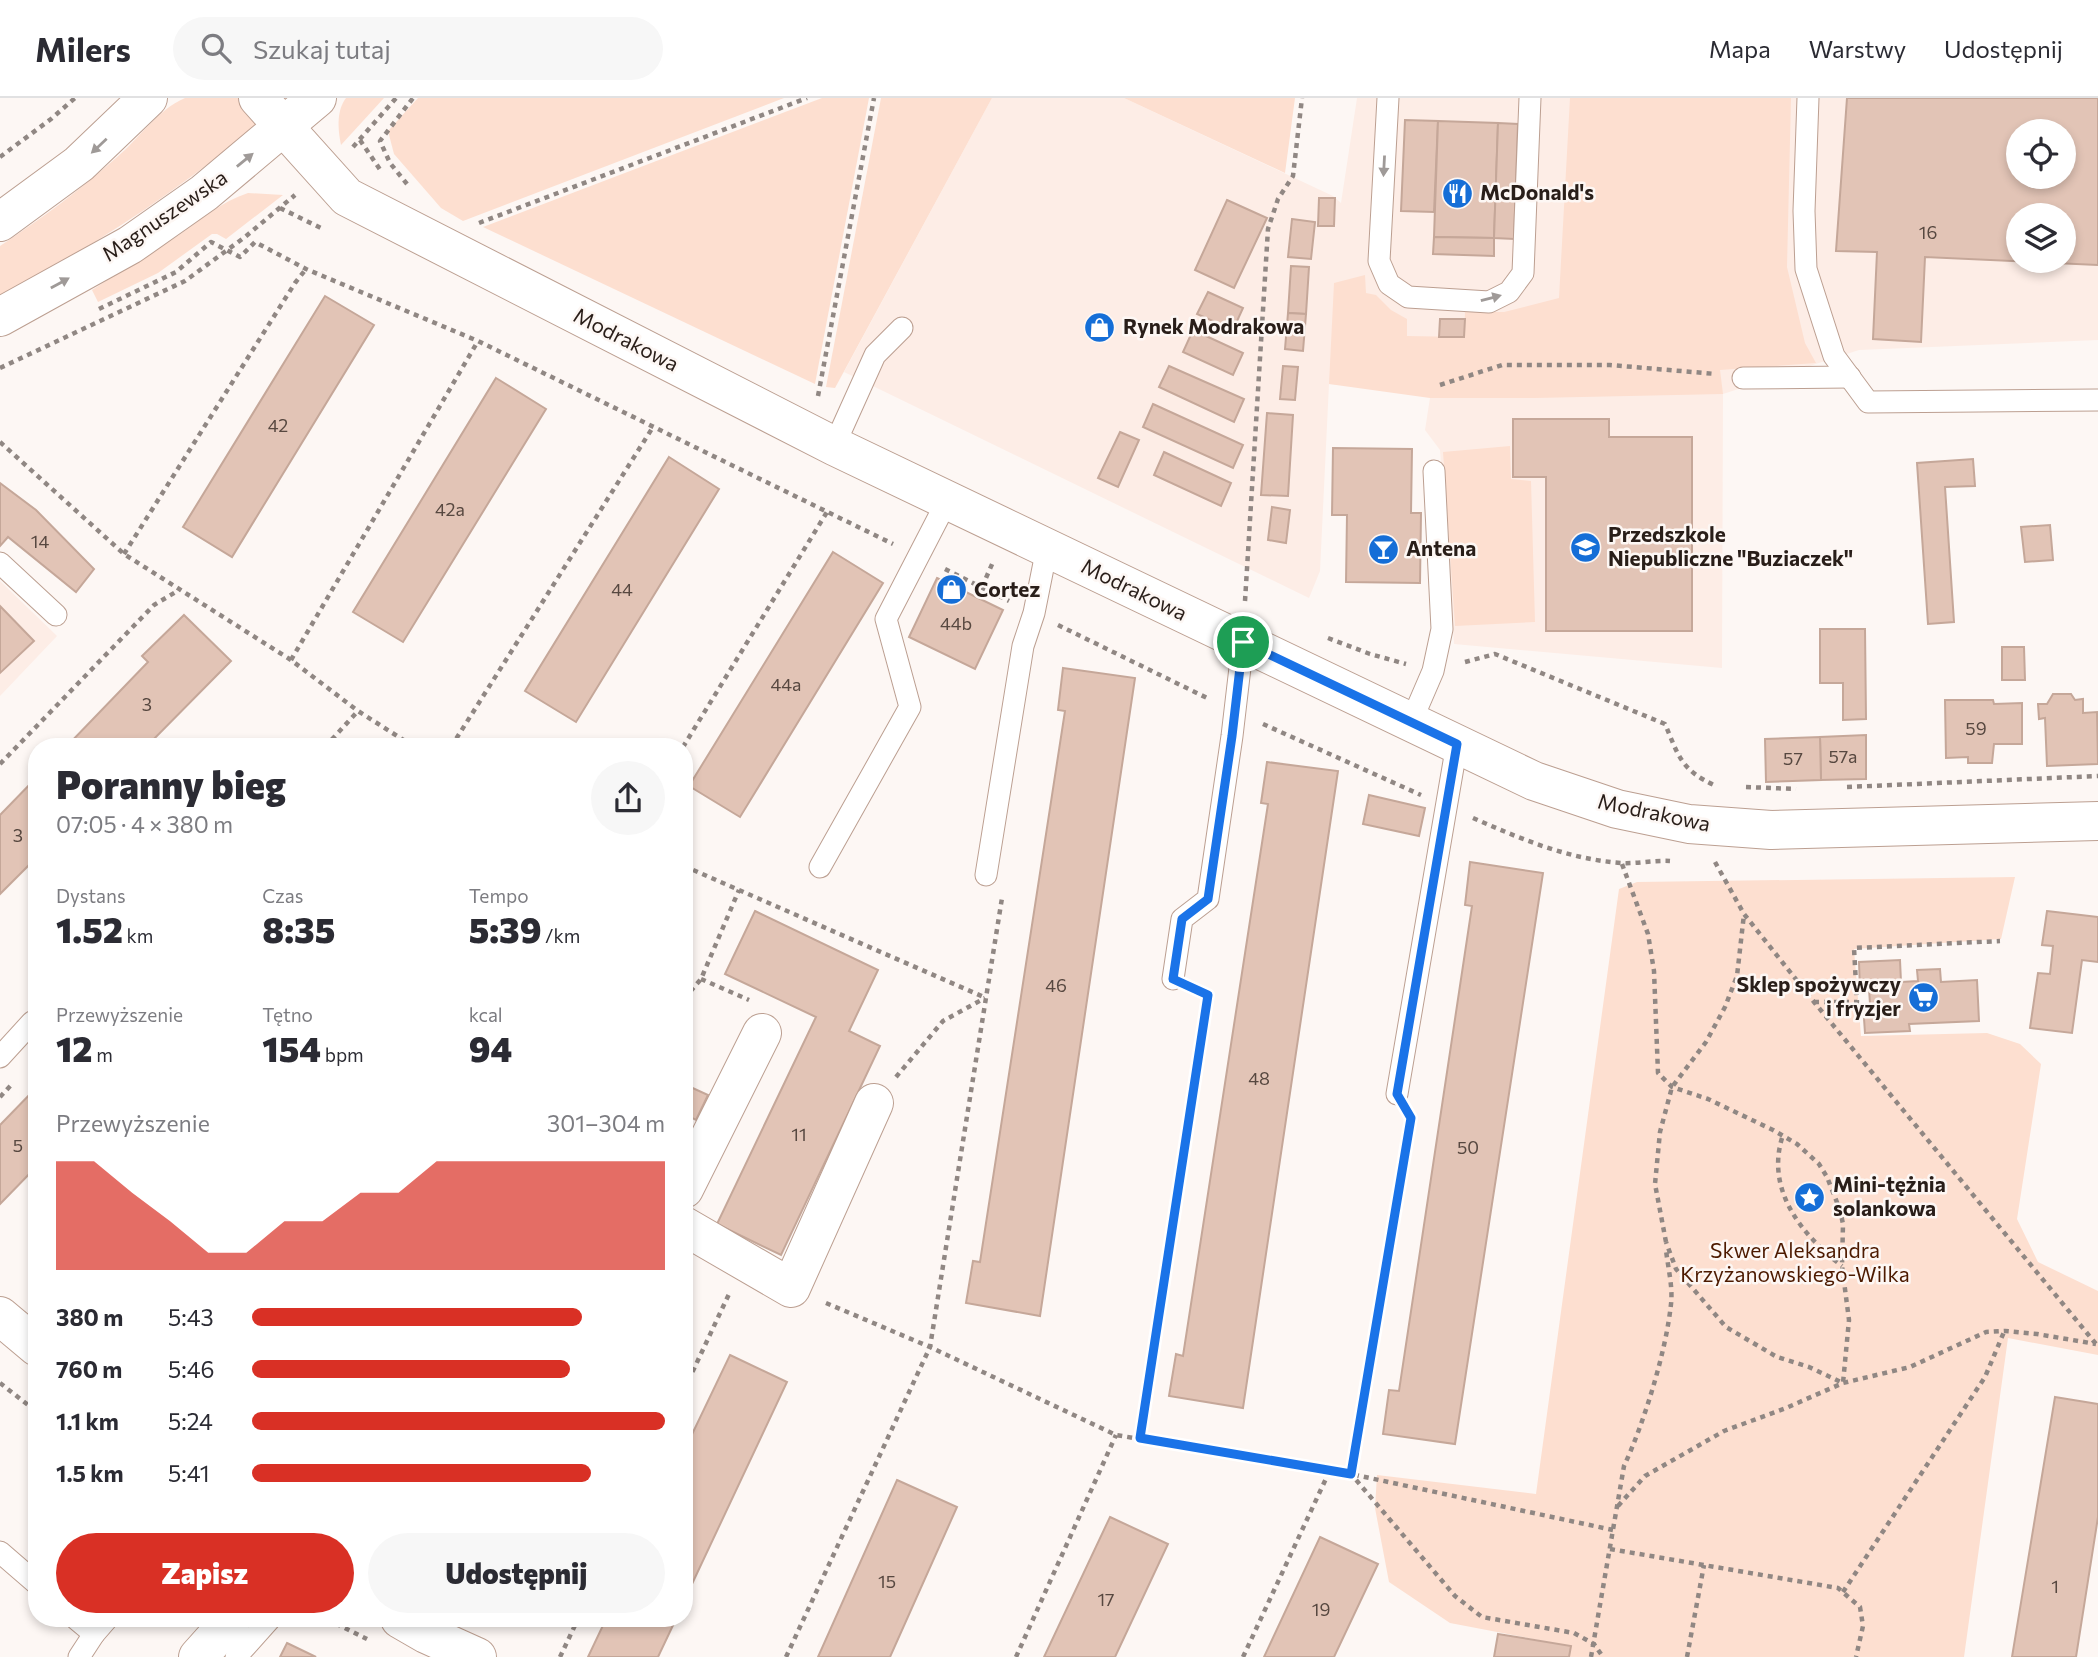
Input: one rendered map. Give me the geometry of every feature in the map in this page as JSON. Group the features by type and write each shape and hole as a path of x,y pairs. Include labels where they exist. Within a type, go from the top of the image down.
{"street":[{"path":"0,222 79,164 148,98"},
{"name":"Modrakowa","path":"258,98 347,197 947,501 1047,548 1244,625 1411,722 1546,785 1617,809 1689,824 1771,830 2098,821"},
{"name":"Magnuszewska","path":"0,317 130,244 204,193 317,98"},
{"path":"693,1171 762,1033"},
{"path":"693,1231 791,1288 874,1103"},
{"path":"0,1316 28,1339"},
{"path":"198,1657 225,1627"},
{"path":"414,1627 477,1657"}],"lane":[{"path":"1388,98 1379,261 1388,284 1408,297 1489,302 1509,292 1523,274 1530,98"},
{"path":"1808,98 1804,211 1806,269 1833,356 1868,402 2098,400"},
{"path":"834,446 875,355 902,328"},
{"path":"1743,378 1850,377"},
{"path":"1411,722 1433,671 1442,629 1434,471"},
{"path":"820,867 910,707 886,620 947,501"},
{"path":"986,875 1023,646 1034,613 1047,548"},
{"path":"0,563 56,615"},
{"path":"1173,979 1182,919 1208,899 1232,736 1244,625"},
{"path":"1397,1094 1457,744"},
{"path":"0,1057 28,1026"},
{"path":"0,1552 28,1576"},
{"path":"79,1657 100,1627"},
{"path":"236,1657 263,1627"}],"path":[{"path":"0,157 75,98"},
{"path":"360,140 396,98"},
{"path":"380,141 413,98"},
{"path":"475,225 807,98"},
{"path":"816,408 874,98"},
{"path":"1244,625 1268,229 1278,199 1293,176 1301,98"},
{"path":"0,368 185,281 245,237"},
{"path":"98,309 176,272 211,242 240,257 256,242"},
{"path":"124,554 295,282 306,269"},
{"path":"291,660 478,341"},
{"path":"1440,385 1502,365 1610,365 1691,370 1743,378"},
{"path":"456,738 653,426"},
{"path":"0,442 124,554 291,660 358,711 400,738"},
{"path":"689,738 827,512"},
{"path":"0,764 154,605 178,590"},
{"path":"1370,654 1433,671 1495,654 1665,724 1681,760 1696,777 1718,787"},
{"path":"333,738 358,711"},
{"path":"1844,787 2098,776"},
{"path":"1740,787 1806,789"},
{"path":"1714,862 1744,914 2097,1345"},
{"path":"1622,863 1648,934 1655,982 1658,1073 1672,1087 1708,1099 1797,1144 1809,1154 1827,1178 1843,1224 1842,1266 1849,1320 1843,1383"},
{"path":"693,870 986,998"},
{"path":"693,988 701,979 738,890"},
{"path":"786,1657 930,1347 1003,891"},
{"path":"1591,1657 1623,1466 1633,1444 1662,1350 1671,1302 1666,1242 1655,1184 1660,1132 1672,1087 1706,1042 1725,1007 1737,976 1744,914"},
{"path":"1814,1002 1857,1002 1854,948 2000,941"},
{"path":"1140,1438 1208,995 1173,979"},
{"path":"874,1103 943,1021 986,998"},
{"path":"1351,1474 1411,1118 1397,1094"},
{"path":"1782,1138 1777,1168 1790,1209 1818,1247 1842,1266"},
{"path":"1666,1242 1676,1269 1726,1327 1777,1357 1809,1367 1843,1383"},
{"path":"693,1371 744,1261"},
{"path":"791,1288 930,1347 1116,1435 1351,1474 1613,1530"},
{"path":"1617,1507 1645,1476 1724,1431 1843,1383 1910,1367 1986,1332 2005,1331 2097,1345"},
{"path":"1843,1592 1985,1377 2005,1331"},
{"path":"0,1383 28,1405"},
{"path":"1016,1657 1116,1435"},
{"path":"1243,1657 1330,1470"},
{"path":"1351,1474 1455,1596 1482,1617 1574,1633 1594,1644 1603,1657"},
{"path":"1610,1549 1838,1588 1860,1607 1863,1626 1856,1657"},
{"path":"1687,1657 1704,1565"},
{"path":"560,1657 574,1627"}],"shaded area":[{"path":"992,98 1124,98 1333,196 1341,203 1357,98 2098,98 2098,340 1859,350 1723,394 1722,668 1454,644 1440,450 1425,430 1430,398 1535,398 1329,384 1320,571 1309,598 844,372"},
{"path":"0,581 57,636 0,696"}],"green space":[{"path":"185,98 239,98 259,123 198,172 102,238 0,295 0,246 74,193 166,110"},
{"path":"346,98 384,98 341,145 339,115"},
{"path":"418,98 784,98 463,221 441,208 394,154 388,131"},
{"path":"822,98 869,98 815,384 483,227"},
{"path":"881,98 992,98 835,388 826,387"},
{"path":"1124,98 1295,98 1285,173"},
{"path":"1570,98 1791,98 1787,267 1805,343 1816,363 1720,370 1723,394 1430,398 1329,384 1334,283 1365,275 1366,293 1376,295 1391,310 1407,319 1407,336 1464,337 1465,312 1504,312 1559,298"},
{"path":"248,193 283,195 226,239 212,234 158,273 98,302 92,290 220,206"},
{"path":"1510,446 1511,479 1531,481 1535,622 1455,626 1443,452"},
{"name":"Skwer Aleksandra Krzyżanowskiego-Wilka","path":"2015,877 2001,939 1854,949 1861,1036 1987,1033 2020,1044 2041,1064 2017,1219 2038,1262 2098,1291 2098,1355 2008,1338 1964,1657 1569,1657 1570,1646 1450,1623 1389,1582 1375,1508 1377,1475 1536,1494 1619,889 1637,882"}],"building":[{"path":"1847,98 2098,98 2098,265 2076,264 2076,203 2006,203 2006,261 1925,257 1921,342 1873,339 1877,252 1836,251"},
{"path":"1405,120 1438,121 1434,212 1401,211"},
{"path":"1438,121 1498,123 1494,238 1434,237"},
{"path":"1498,123 1518,124 1514,239 1494,238"},
{"path":"1319,198 1335,198 1334,226 1318,226"},
{"path":"1227,200 1267,218 1234,288 1195,270"},
{"path":"1292,219 1315,222 1311,259 1288,257"},
{"path":"1434,237 1494,238 1494,256 1433,254"},
{"path":"1291,266 1309,267 1306,314 1288,313"},
{"path":"1208,292 1243,308 1233,330 1197,314"},
{"path":"325,296 374,325 232,557 183,527"},
{"path":"1288,313 1306,314 1303,351 1285,349"},
{"path":"1440,319 1465,319 1464,337 1439,337"},
{"path":"1193,330 1243,353 1233,375 1183,352"},
{"path":"1169,366 1244,399 1234,422 1159,387"},
{"path":"1283,366 1298,367 1295,400 1280,399"},
{"path":"496,378 546,409 403,642 353,612"},
{"path":"1153,404 1243,445 1233,468 1143,427"},
{"path":"1267,413 1293,415 1288,496 1261,495"},
{"path":"1513,419 1609,419 1609,437 1692,437 1692,631 1546,631 1546,477 1513,477"},
{"path":"1120,432 1139,440 1118,487 1098,478"},
{"name":"Antena","path":"1333,448 1412,449 1411,513 1421,513 1420,583 1346,582 1347,515 1332,515"},
{"path":"1164,452 1231,483 1221,506 1154,475"},
{"path":"669,457 719,489 576,722 525,691"},
{"path":"1973,459 1975,486 1945,487 1954,622 1928,624 1917,463"},
{"path":"0,483 36,510 94,569 76,592 8,537 0,546"},
{"path":"1272,507 1290,510 1286,543 1268,540"},
{"path":"2050,525 2053,560 2025,562 2021,527"},
{"path":"833,552 883,583 740,817 693,788 693,780"},
{"path":"937,578 1003,610 975,669 909,637"},
{"path":"0,606 34,641 0,673"},
{"path":"184,615 231,661 155,738 75,738 148,662 142,656"},
{"path":"1820,629 1865,629 1866,719 1843,720 1843,683 1820,683"},
{"path":"2002,647 2024,647 2025,680 2002,680"},
{"path":"1063,668 1135,678 1040,1316 966,1303 973,1261 980,1262 1065,711 1058,710"},
{"path":"2053,694 2071,694 2075,700 2083,699 2083,713 2097,712 2098,764 2047,766 2045,718 2039,719 2038,704 2047,704"},
{"path":"1945,700 2022,703 2022,744 1994,744 1992,763 1968,763 1968,757 1946,758"},
{"path":"1866,735 1866,779 1821,780 1820,737"},
{"path":"1820,737 1821,780 1766,782 1765,739"},
{"path":"1267,762 1338,771 1243,1408 1169,1396 1176,1354 1183,1356 1268,804 1261,803"},
{"path":"28,786 28,866 0,894 0,815"},
{"path":"1369,795 1425,808 1419,836 1363,824"},
{"path":"1470,862 1543,873 1455,1444 1383,1434 1389,1390 1399,1391 1472,906 1465,905"},
{"path":"755,911 878,970 849,1031 880,1046 781,1255 717,1224 816,1017 725,974"},
{"path":"2047,911 2098,917 2098,962 2082,960 2072,1033 2030,1028 2038,973 2050,974 2053,946 2042,945"},
{"name":"Sklep spożywczy i fryzjer","path":"1900,960 1901,982 1918,981 1917,970 1940,969 1941,982 1977,980 1979,1021 1909,1024 1910,1031 1865,1033 1863,1004 1870,1004 1869,989 1860,990 1859,962"},
{"path":"693,1088 708,1095 696,1120 693,1118"},
{"path":"28,1096 28,1175 0,1204 0,1125"},
{"path":"730,1355 787,1382 693,1582 693,1432"},
{"path":"2055,1397 2098,1404 2098,1517 2076,1657 2012,1657"},
{"path":"897,1480 957,1507 890,1657 818,1657"},
{"path":"1110,1517 1168,1544 1115,1657 1044,1657"},
{"path":"1320,1537 1378,1564 1334,1657 1264,1657"},
{"path":"602,1627 672,1627 658,1657 588,1657"},
{"path":"1498,1634 1571,1646 1569,1657 1494,1657"},
{"path":"287,1643 316,1657 280,1657"}],"place":[{"name":"McDonald's","path":"1457,193"},
{"name":"Rynek Modrakowa","path":"1100,327"},
{"name":"Przedszkole Niepubliczne \"Buziaczek\"","path":"1585,547"},
{"name":"Antena","path":"1383,549"},
{"name":"Cortez","path":"951,590"},
{"name":"Sklep spożywczy i fryzjer","path":"1924,997"},
{"name":"Mini-tężnia solankowa","path":"1810,1197"}],"route":[{"path":"1243,642 1457,744 1397,1094 1411,1118 1351,1474 1140,1438 1208,995 1173,979 1182,919 1208,899 1236,712 1243,642"}]}
